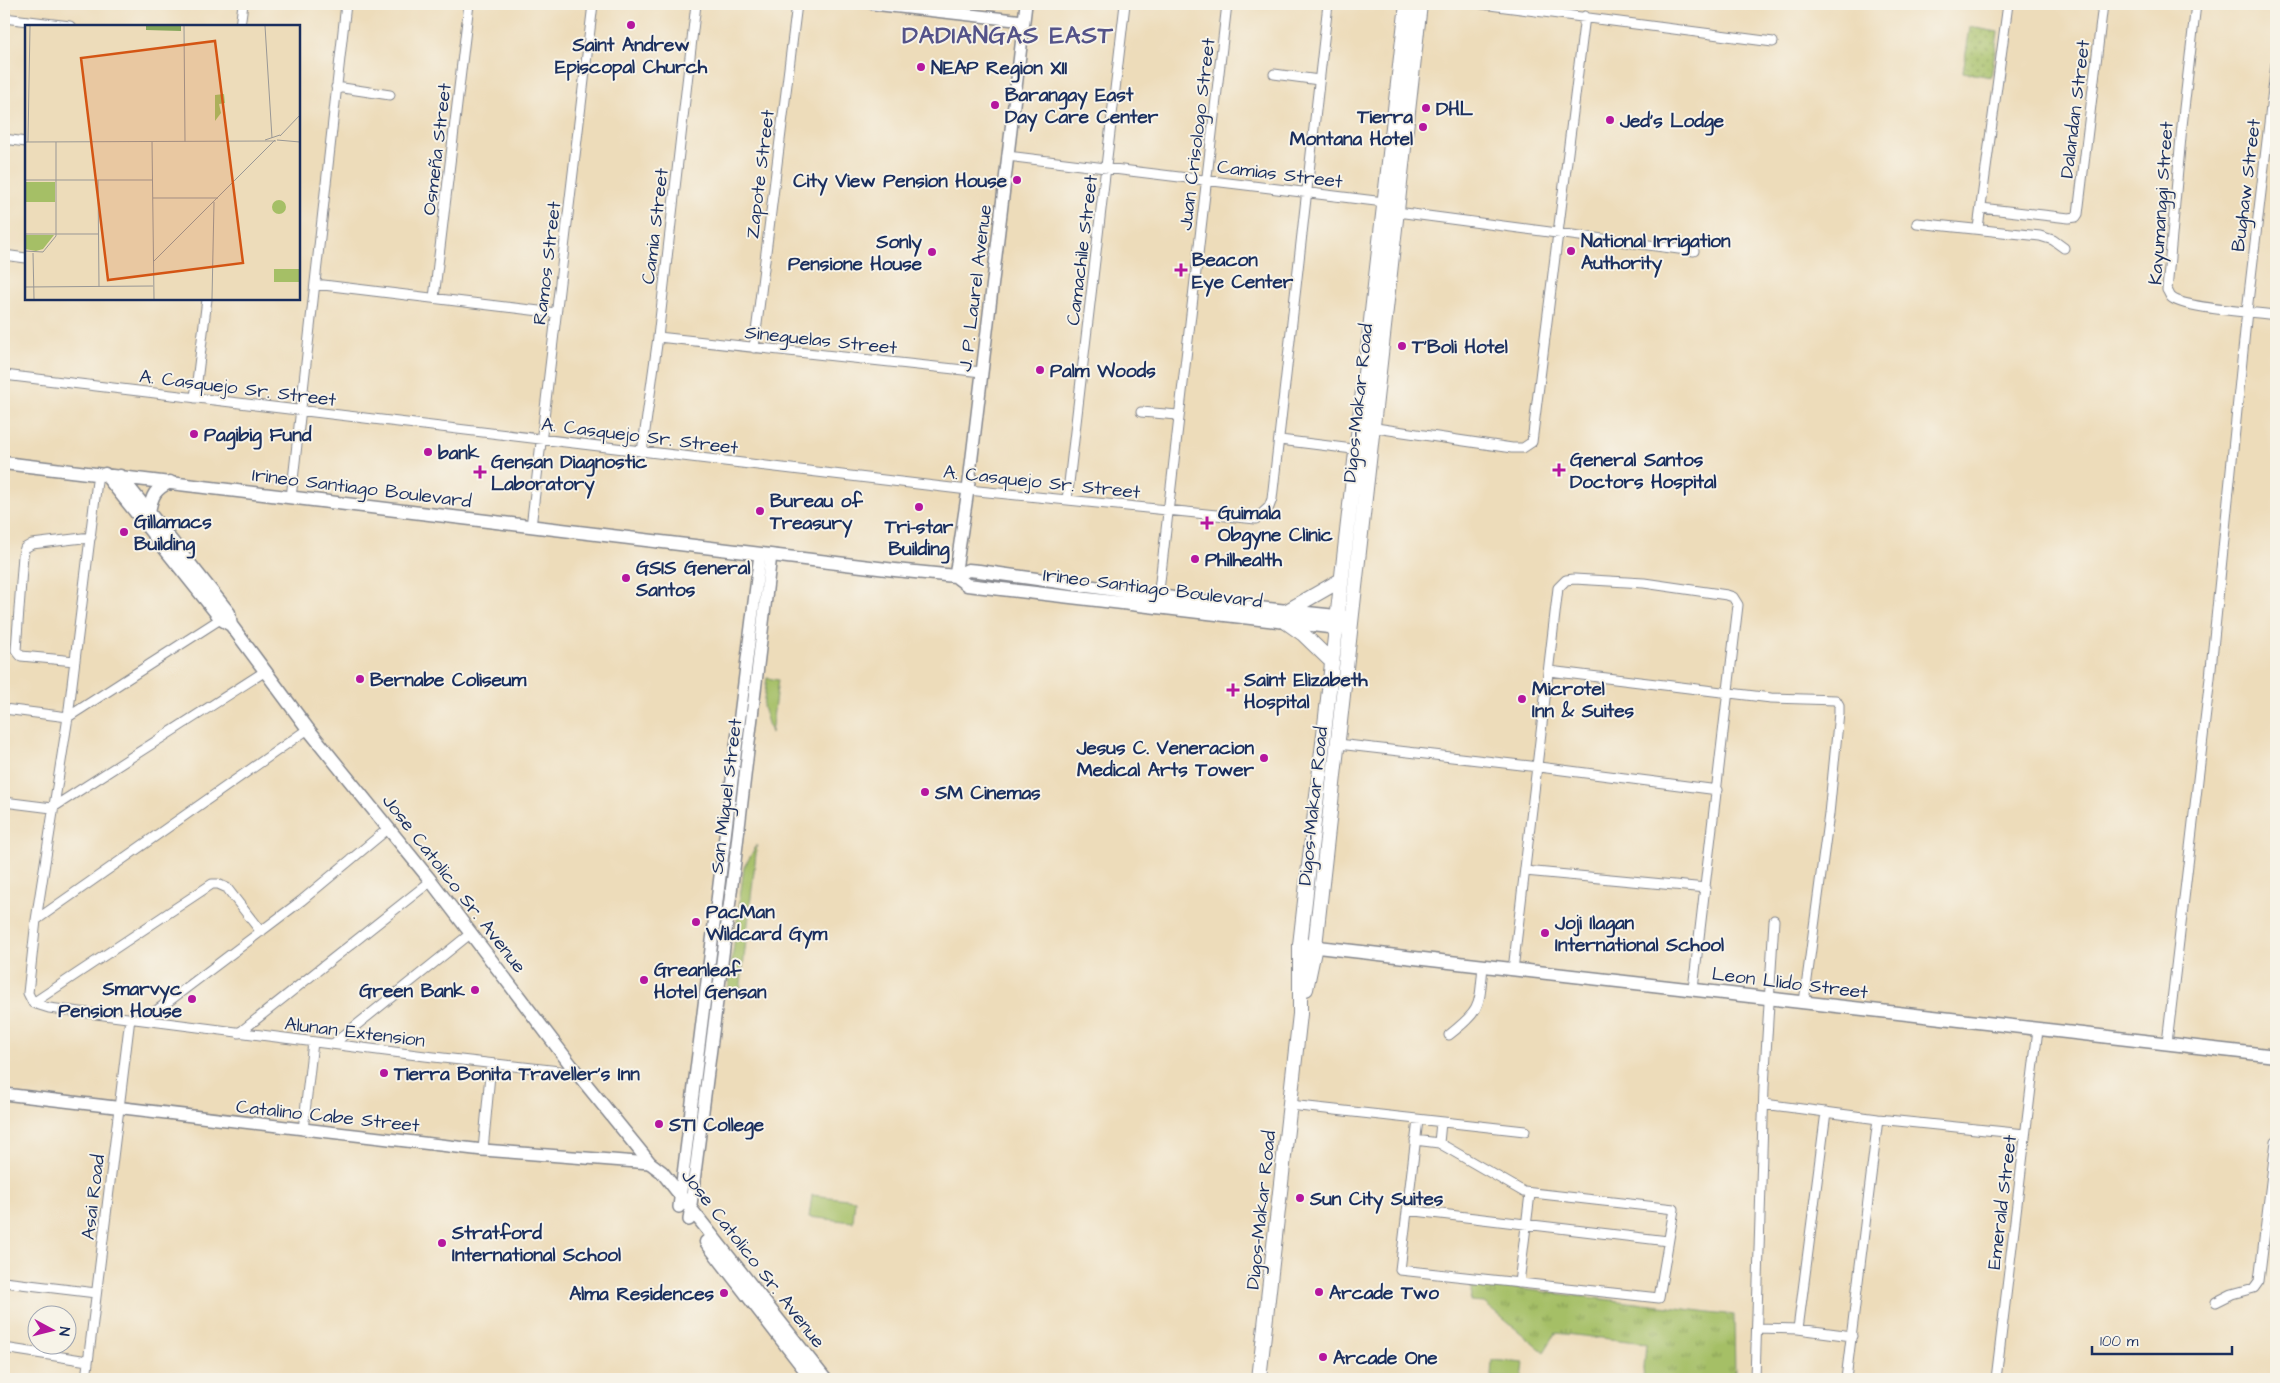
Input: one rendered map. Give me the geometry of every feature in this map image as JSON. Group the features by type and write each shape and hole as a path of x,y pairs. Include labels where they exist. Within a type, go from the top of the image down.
{"main road":[{"name":"Digos-Makar Road","path":"1366,427 1384,202 1407,4"},
{"name":"Digos-Makar Road","path":"1300,1014 1300,945 1336,622 1397,212 1420,4"},
{"name":"Digos-Makar Road","path":"1259,1379 1300,1014 1315,946 1338,744 1351,624 1363,450"},
{"name":"Irineo Santiago Boulevard","path":"4,463 955,576 967,585 1158,601 1351,624"},
{"name":"Jose Catolico Sr. Avenue","path":"102,474 227,619"},
{"name":"Jose Catolico Sr. Avenue","path":"120,476 227,619 264,672 389,828 577,1073 650,1163 655,1177 685,1208 825,1379"},
{"path":"148,512 151,497 157,489 171,482"},
{"path":"1332,662 1287,617 1341,580"},
{"name":"Leon Llido Street","path":"1300,945 2276,1056"},
{"name":"Jose Catolico Sr. Avenue","path":"685,1208 812,1379"}],"street":[{"path":"240,25 243,4"},
{"path":"291,498 346,4"},
{"name":"Osmeña Street","path":"434,298 469,4"},
{"name":"Ramos Street","path":"531,527 593,4"},
{"name":"Camia Street","path":"642,452 658,337 696,4"},
{"name":"Zapote Street","path":"754,348 797,4"},
{"path":"873,4 896,5 1024,22"},
{"name":"J. P. Laurel Avenue","path":"955,576 968,490 1026,4"},
{"name":"Camachile Street","path":"1067,500 1125,4"},
{"name":"Juan Crisologo Street","path":"1158,601 1178,415 1228,4"},
{"path":"1328,4 1280,440 1363,450"},
{"path":"1482,4 1773,42"},
{"path":"1978,228 2008,4"},
{"name":"Dalandan Street","path":"1981,208 2069,218 2076,217 2079,210 2103,4"},
{"name":"Kayumanggi Street","path":"2196,4 2182,126 2167,290 2170,296 2202,307 2246,310 2276,315"},
{"path":"1366,427 1512,448 1523,448 1532,442 1585,16"},
{"path":"4,18 62,25"},
{"name":"Bughaw Street","path":"2167,1043 2210,678 2246,310 2276,64"},
{"path":"1274,74 1319,80"},
{"path":"336,87 390,95"},
{"path":"4,139 25,142"},
{"name":"Camias Street","path":"1008,156 1384,202"},
{"path":"1384,202 1397,212 1694,251"},
{"path":"1917,223 1978,228 2047,238 2064,248"},
{"path":"4,255 25,258"},
{"path":"315,284 556,313"},
{"path":"195,398 207,300"},
{"name":"Sineguelas Street","path":"658,337 982,372"},
{"name":"A. Casquejo Sr. Street","path":"4,375 968,490 1250,520 1256,519 1269,507 1280,440"},
{"path":"1141,412 1178,415"},
{"path":"102,474 91,537 68,717 52,808 36,920 28,993 32,1003 212,884 228,888 261,932"},
{"path":"75,661 21,656 16,650 23,555 26,548 32,544 91,537"},
{"name":"San Miguel Street","path":"685,1208 766,554"},
{"name":"San Miguel Street","path":"685,1208 735,861 766,554"},
{"path":"1513,970 1539,767 1557,595 1562,583 1574,579 1644,583 1727,596 1736,600 1738,615 1693,989"},
{"path":"4,709 68,717 227,619"},
{"path":"1549,671 1780,698 1836,700 1839,705 1829,814 1804,1002"},
{"path":"4,802 52,808 264,672"},
{"path":"36,920 308,729"},
{"path":"1338,744 1718,790"},
{"path":"144,1020 261,932 389,828"},
{"path":"1525,871 1706,888"},
{"path":"239,1033 431,882"},
{"path":"1755,1379 1764,1104 1774,920"},
{"path":"332,1044 470,934"},
{"path":"1449,1035 1473,1016 1479,1003 1483,966"},
{"name":"Alunan Extension","path":"32,1003 49,1008 239,1033 577,1073"},
{"name":"Asai Road","path":"86,1379 130,1018"},
{"name":"Emerald Street","path":"1996,1379 2038,1029"},
{"path":"303,1130 313,1042"},
{"path":"483,1150 491,1064"},
{"name":"Catalino Cabe Street","path":"4,1094 483,1150 650,1163"},
{"path":"1764,1104 1878,1119 2025,1134"},
{"path":"1290,1105 1525,1131"},
{"path":"1798,1329 1826,1112"},
{"path":"1846,1379 1878,1119"},
{"path":"1415,1140 1439,1143 1513,1187 1530,1194 1674,1209 1659,1298 1400,1270 1415,1140 1418,1120"},
{"path":"1439,1143 1441,1122"},
{"path":"2216,1302 2232,1294 2254,1288 2259,1281 2276,1141"},
{"path":"1519,1283 1530,1194"},
{"path":"1407,1210 1668,1241"},
{"path":"4,1282 96,1293"},
{"path":"1758,1328 1798,1329 1852,1336"},
{"path":"4,1348 88,1361"}],"green space":[{"path":"1970,27 1998,32 1991,77 1963,72"},
{"path":"767,678 778,680 771,733 763,707"},
{"path":"757,845 740,993 728,991 744,867"},
{"path":"812,1195 855,1200 853,1222 809,1217"},
{"path":"1472,1283 1734,1315 1735,1379 1643,1379 1646,1343 1556,1333 1544,1352 1484,1303 1470,1302"},
{"path":"1492,1360 1524,1363 1522,1379 1491,1377"}],"place":[{"name":"Saint Andrew Episcopal Church","path":"631,25"},
{"name":"NEAP Region XII","path":"921,67"},
{"name":"Barangay East Day Care Center","path":"995,105"},
{"name":"DHL","path":"1426,108"},
{"name":"Jed's Lodge","path":"1610,120"},
{"name":"Tierra Montana Hotel","path":"1423,127"},
{"name":"City View Pension House","path":"1017,180"},
{"name":"National Irrigation Authority","path":"1571,251"},
{"name":"Sonly Pensione House","path":"932,252"},
{"name":"Beacon Eye Center","path":"1181,270"},
{"name":"T'Boli Hotel","path":"1402,346"},
{"name":"Palm Woods","path":"1040,370"},
{"name":"Pagibig Fund","path":"194,434"},
{"name":"bank","path":"428,452"},
{"name":"General Santos Doctors Hospital","path":"1559,470"},
{"name":"Gensan Diagnostic Laboratory","path":"480,472"},
{"name":"Tri-star Building","path":"919,507"},
{"name":"Bureau of Treasury","path":"760,511"},
{"name":"Guimala Obgyne Clinic","path":"1207,523"},
{"name":"Gillamacs Building","path":"124,532"},
{"name":"Philhealth","path":"1195,559"},
{"name":"GSIS General Santos","path":"626,578"},
{"name":"Bernabe Coliseum","path":"360,679"},
{"name":"Saint Elizabeth Hospital","path":"1233,690"},
{"name":"Microtel Inn & Suites","path":"1522,699"},
{"name":"Jesus C. Veneracion Medical Arts Tower","path":"1264,758"},
{"name":"SM Cinemas","path":"925,792"},
{"name":"PacMan Wildcard Gym","path":"696,922"},
{"name":"Joji Ilagan International School","path":"1545,933"},
{"name":"Greanleaf Hotel Gensan","path":"644,980"},
{"name":"Green Bank","path":"475,990"},
{"name":"Smarvyc Pension House","path":"192,999"},
{"name":"Tierra Bonita Traveller's Inn","path":"384,1073"},
{"name":"STI College","path":"659,1124"},
{"name":"Sun City Suites","path":"1300,1198"},
{"name":"Stratford International School","path":"442,1243"},
{"name":"Arcade Two","path":"1319,1292"},
{"name":"Alma Residences","path":"724,1293"},
{"name":"Arcade One","path":"1323,1357"}],"district":[{"name":"DADIANGAS EAST","path":"1008,35"}]}
